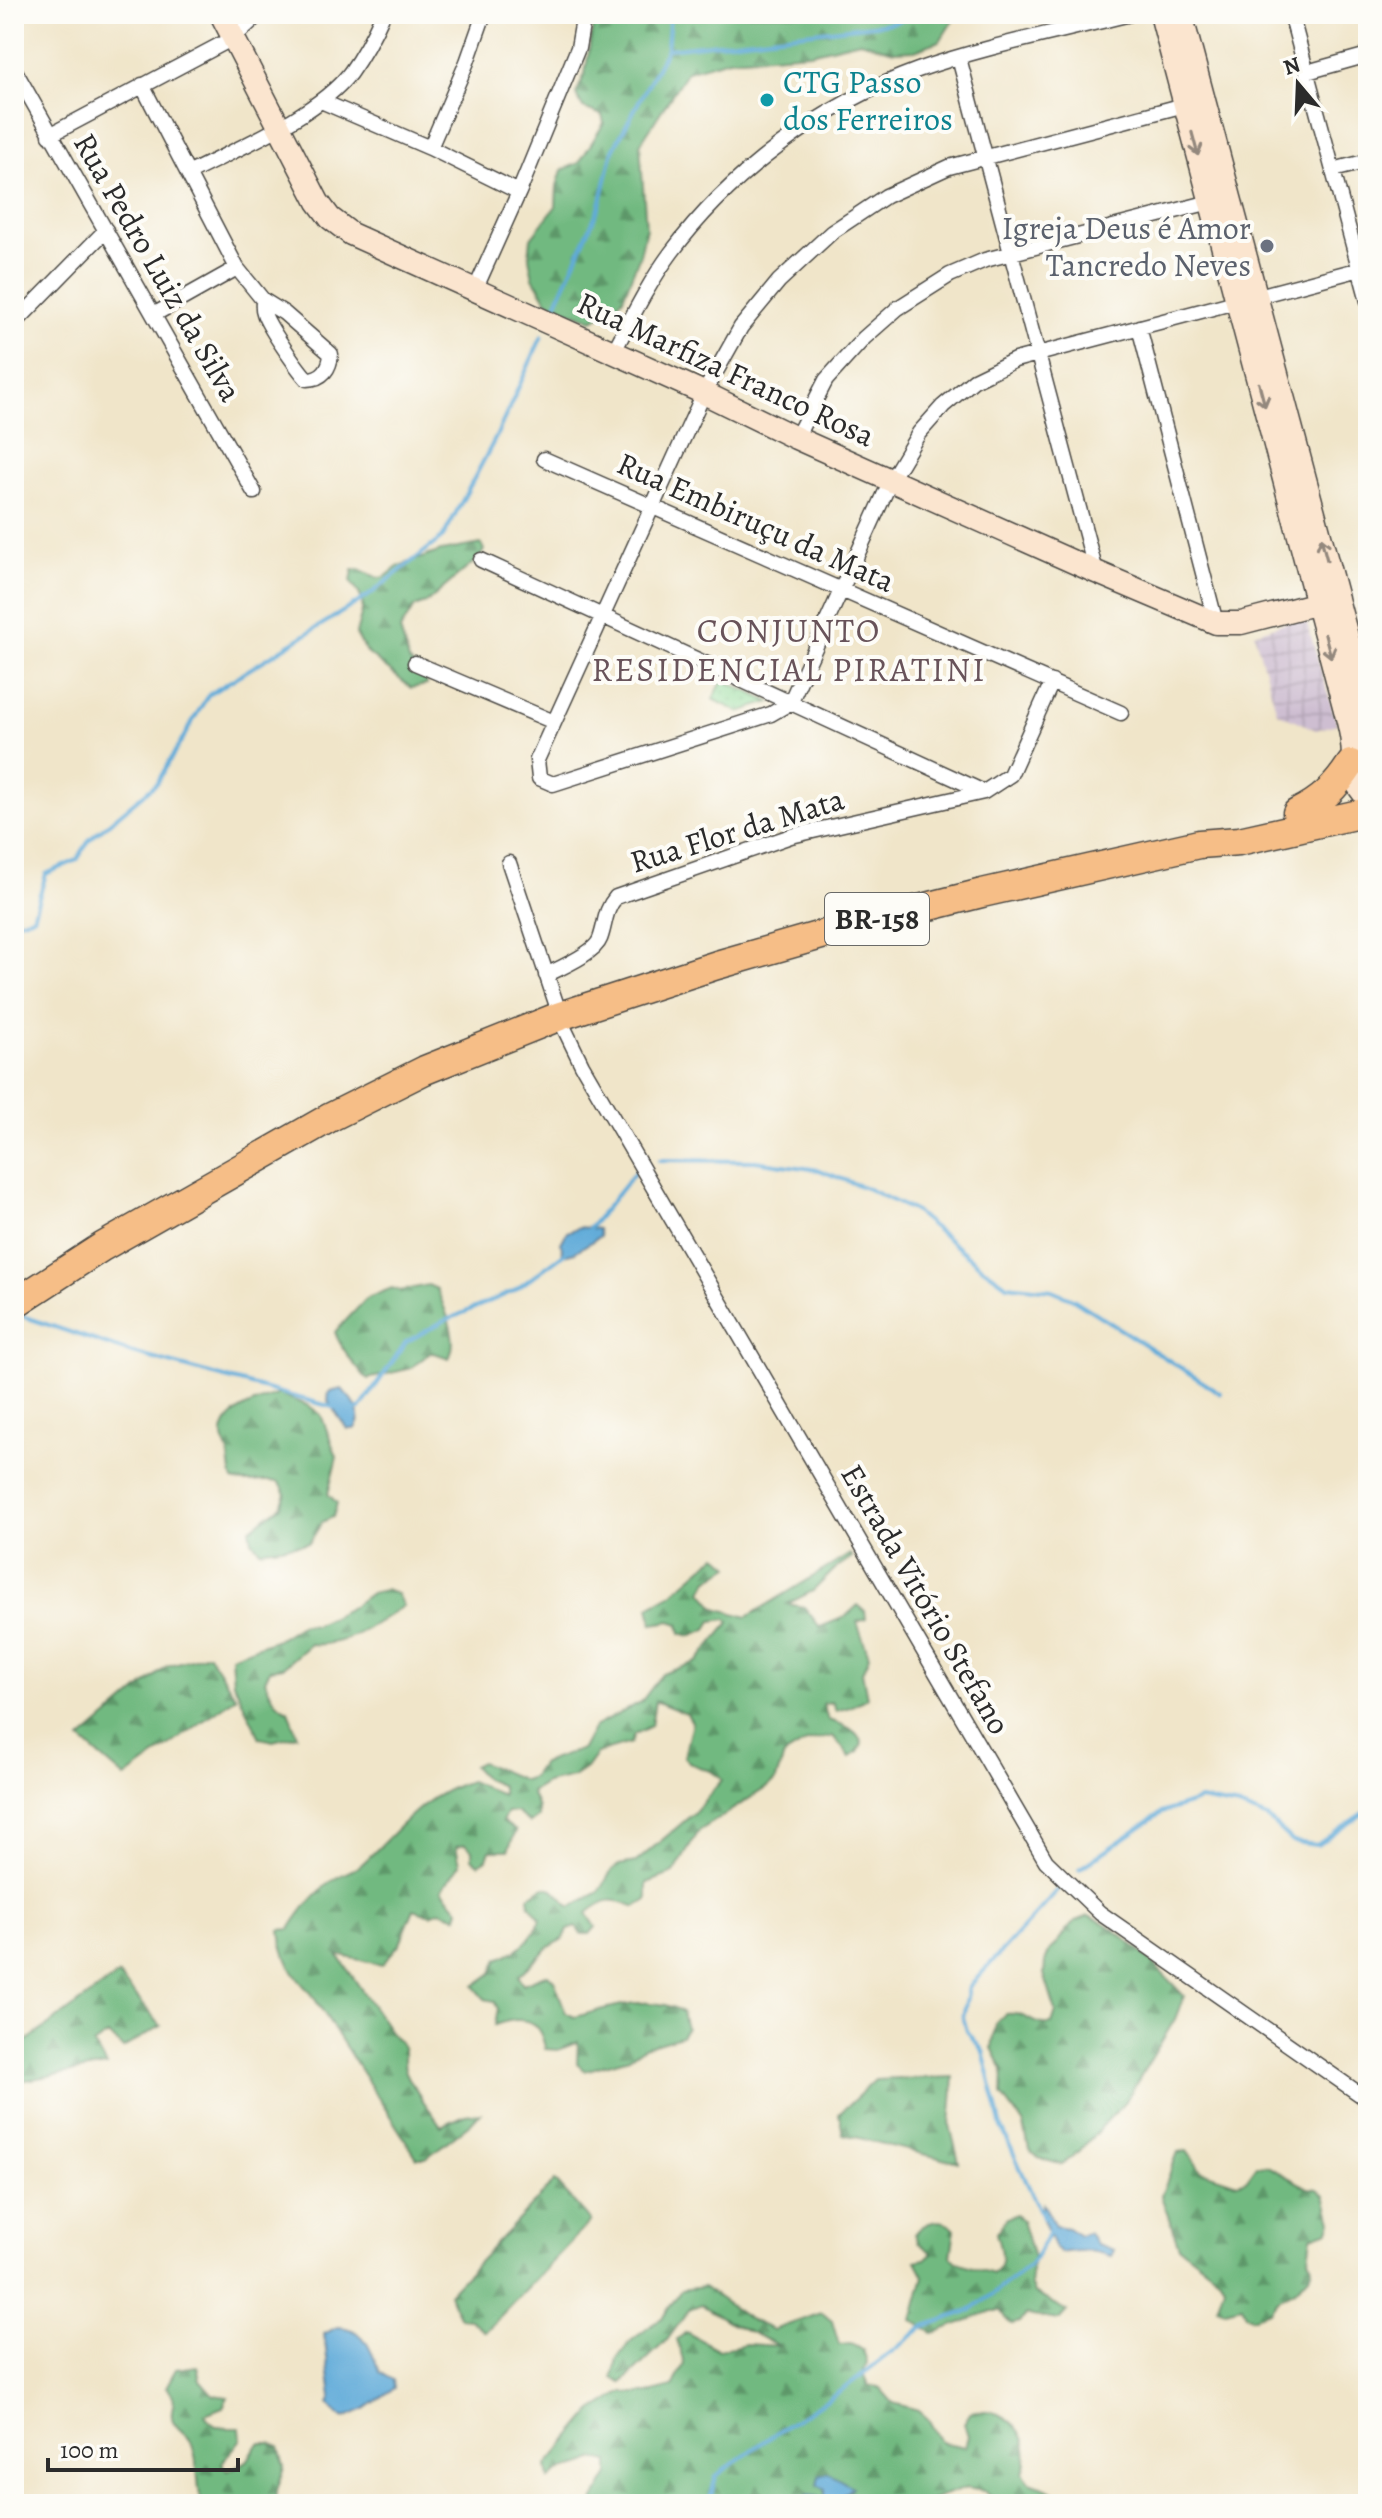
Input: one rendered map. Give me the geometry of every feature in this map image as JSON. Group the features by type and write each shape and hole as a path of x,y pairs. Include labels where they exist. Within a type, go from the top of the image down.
{"highway":[{"path":"1297,813 1315,805 1334,790 1351,764"},
{"name":"BR-158","path":"1199,844 1235,829 1368,798"},
{"name":"BR-158","path":"14,1304 102,1247 331,1117 425,1070 560,1016 717,965 863,923 1199,844 1239,841 1368,812"}],"street":[{"name":"Rua Marfiza Franco Rosa","path":"221,14 318,202 330,218 351,234 704,393 796,438 1216,623 1241,623 1327,601"},
{"path":"50,135 233,38 259,14"},
{"path":"188,174 321,101 348,75 367,47 383,14"},
{"path":"430,148 484,14"},
{"path":"475,290 578,48 584,14"},
{"path":"613,353 640,301 672,252 709,209 791,137 833,109 918,70 1130,14"},
{"path":"1161,14 1194,103 1327,601 1362,709 1351,764 1358,785 1368,798"},
{"path":"1181,14 1194,103"},
{"path":"1291,14 1333,170 1364,268 1368,301"},
{"path":"1307,72 1368,55"},
{"path":"959,58 1096,572"},
{"name":"Rua Pedro Luiz da Silva","path":"14,69 254,492"},
{"path":"142,85 237,268 263,300 284,313 331,354 328,369 322,375 307,379 299,370 268,323 262,310 263,300"},
{"path":"321,101 430,148 519,192"},
{"path":"1194,103 949,167 886,196 832,232 779,281 741,327 704,393 537,760 539,778 553,784 771,714 790,703 891,480 919,433 943,406 974,380 994,369 1039,354 1364,268"},
{"path":"1333,170 1368,161"},
{"path":"796,438 826,380 864,338 898,308 950,275 985,260 1220,200"},
{"path":"14,324 106,230"},
{"path":"155,314 237,268"},
{"path":"1139,327 1216,623"},
{"name":"Rua Embiruçu da Mata","path":"544,459 1121,713"},
{"path":"481,560 984,792 1010,775 1052,682"},
{"path":"415,663 554,722"},
{"name":"Rua Flor da Mata","path":"546,975 589,952 599,942 604,916 616,897 791,836 984,792"},
{"path":"509,863 560,1016"},
{"name":"Estrada Vitório Stefano","path":"560,1016 582,1065 1046,1861 1100,1913 1368,2100"}],"shaded area":[{"path":"1305,616 1337,724 1316,730 1277,712 1254,633"}],"green space":[{"path":"595,14 957,14 940,41 915,50 894,51 860,41 810,53 729,59 687,71 640,144 646,228 640,255 623,298 607,313 592,320 555,306 546,299 533,278 529,258 531,238 556,206 562,170 579,163 604,123 602,115 583,108 576,94 585,74"},
{"path":"481,544 484,550 480,557 426,603 414,607 400,630 409,661 427,685 411,688 366,652 356,634 362,601 351,582 353,570 359,569 378,578 385,577 399,566 441,551"},
{"path":"723,680 770,702 739,712 713,699"},
{"path":"428,1285 437,1289 450,1324 453,1342 449,1358 431,1352 411,1368 368,1379 349,1357 335,1332 367,1298 392,1288 400,1291"},
{"path":"279,1394 309,1406 321,1415 337,1457 328,1494 337,1503 333,1517 322,1522 309,1543 260,1550 252,1541 250,1529 281,1506 286,1494 280,1483 274,1481 233,1480 223,1438 224,1429 228,1421 243,1408"},
{"path":"850,1554 852,1557 813,1591 787,1604 804,1607 820,1627 845,1617 858,1605 865,1611 866,1619 857,1622 869,1656 862,1672 867,1698 836,1711 832,1702 823,1704 828,1720 857,1734 862,1743 858,1751 850,1757 833,1736 807,1742 784,1756 775,1782 699,1831 674,1873 647,1883 647,1900 636,1907 616,1901 600,1904 587,1913 596,1927 590,1934 581,1934 576,1927 568,1930 564,1938 548,1948 518,1976 523,1984 548,1974 554,1980 566,2013 575,2017 629,2004 670,2006 682,2012 686,2029 681,2036 644,2047 629,2058 585,2071 577,2064 578,2042 558,2050 545,2049 539,2031 528,2022 514,2020 495,2025 498,2009 494,2001 485,1999 474,1986 492,1973 498,1959 518,1948 533,1933 541,1919 530,1905 529,1896 545,1887 553,1889 571,1907 599,1892 612,1870 619,1865 636,1862 694,1813 722,1780 684,1757 692,1722 687,1714 655,1701 651,1726 634,1734 631,1743 597,1753 586,1768 573,1777 546,1783 531,1792 538,1808 538,1817 530,1823 516,1812 507,1813 502,1821 516,1831 508,1850 490,1850 487,1859 479,1864 465,1844 456,1846 460,1864 442,1890 459,1909 457,1917 440,1911 431,1915 414,1909 400,1943 382,1965 338,1955 403,2047 404,2067 409,2079 441,2126 465,2115 480,2113 426,2158 417,2158 311,1993 293,1972 283,1948 280,1930 290,1929 323,1888 360,1866 411,1815 437,1796 470,1781 502,1795 502,1786 485,1779 473,1766 481,1762 523,1780 532,1777 542,1763 582,1749 594,1727 641,1702 662,1674 697,1662 730,1622 727,1619 712,1621 707,1629 690,1636 681,1633 679,1624 670,1621 653,1624 649,1607 672,1594 717,1555 730,1566 708,1580 702,1591 716,1608 747,1617"},
{"path":"384,1590 397,1594 403,1606 360,1633 336,1642 310,1644 283,1667 270,1669 265,1680 267,1685 276,1701 288,1710 297,1735 273,1741 260,1738 233,1682 231,1656 280,1638 302,1624 315,1625 350,1608 371,1593"},
{"path":"208,1654 236,1697 125,1778 81,1740 167,1666"},
{"path":"1088,1916 1126,1939 1184,1996 1175,2019 1125,2102 1062,2165 1039,2158 1029,2150 1024,2125 1002,2095 1003,2070 992,2048 996,2023 1005,2014 1052,2024 1056,2012 1044,1974 1045,1962 1050,1950 1075,1921"},
{"path":"118,1975 161,2026 123,2048 108,2035 93,2045 107,2066 14,2082 14,2050"},
{"path":"954,2077 950,2125 959,2163 843,2134 839,2114 875,2080"},
{"path":"1187,2151 1201,2171 1237,2183 1246,2180 1257,2165 1267,2166 1308,2188 1318,2189 1325,2196 1332,2221 1329,2230 1312,2236 1309,2276 1296,2289 1280,2298 1269,2311 1253,2318 1246,2314 1242,2306 1225,2310 1217,2307 1224,2286 1220,2278 1179,2247 1161,2196 1178,2152"},
{"path":"555,2181 591,2221 485,2332 470,2319 460,2318 448,2294"},
{"path":"1016,2214 1022,2221 1033,2257 1030,2285 1034,2293 1067,2311 1059,2320 1026,2315 1020,2322 1012,2324 1001,2311 992,2311 934,2333 912,2320 924,2276 916,2261 932,2253 919,2243 915,2234 929,2223 945,2222 955,2229 951,2256 957,2262 993,2274 1001,2260 996,2233 1007,2218"},
{"path":"703,2287 750,2320 773,2330 822,2313 832,2321 839,2345 852,2344 863,2350 867,2362 863,2373 868,2385 881,2389 893,2403 918,2410 928,2419 941,2442 965,2447 968,2436 964,2423 971,2412 996,2413 1007,2419 1016,2426 1026,2448 1023,2473 1030,2481 1052,2491 1068,2504 1001,2504 984,2491 966,2488 921,2504 592,2504 609,2475 609,2462 595,2459 561,2471 549,2479 547,2465 593,2411 622,2393 649,2393 673,2387 684,2364 677,2340 686,2332 719,2350 746,2344 780,2346 701,2305 689,2310 667,2340 622,2383 613,2378 617,2358 632,2340 663,2317 681,2290"},
{"path":"197,2366 200,2380 213,2395 228,2397 223,2407 205,2414 208,2419 219,2427 240,2428 241,2439 222,2463 228,2471 247,2461 259,2443 279,2447 284,2467 273,2504 198,2504 200,2496 195,2453 190,2440 173,2421 174,2401 166,2387 176,2369"}],"water":[{"path":"579,1227 598,1229 600,1236 575,1252 563,1255 561,1243 567,1232"},
{"path":"342,1389 359,1412 355,1429 347,1429 328,1401 329,1392"},
{"path":"1043,2203 1055,2226 1068,2228 1079,2236 1089,2233 1096,2244 1114,2250 1111,2256 1086,2251 1060,2253 1055,2249 1040,2212"},
{"path":"337,2327 361,2335 380,2372 393,2380 394,2388 365,2409 345,2418 329,2404 332,2397 324,2334"},
{"path":"828,2473 852,2487 833,2504 804,2504 807,2495 825,2498 825,2489 817,2485 819,2476"}],"waterway":[{"path":"554,309 600,205 613,150 667,49 670,14"},
{"path":"667,49 891,23 920,14"},
{"path":"14,922 33,917 46,874 77,860 90,839 157,783 208,695 368,596 443,537 495,439 542,336"},
{"path":"659,1160 755,1161 819,1170 868,1189 914,1211 1007,1285 1052,1290 1073,1299 1220,1393"},
{"path":"588,1230 637,1170"},
{"path":"357,1409 360,1409 406,1342 442,1322 514,1291 565,1253"},
{"path":"19,1315 129,1352 336,1408"},
{"path":"1079,1869 1161,1813 1200,1800 1239,1807 1267,1818 1293,1842 1317,1845 1364,1813 1368,1815"},
{"path":"1043,2218 1002,2128 983,2051 967,2031 963,2017 969,1987 1058,1890"},
{"path":"709,2504 716,2476 842,2390 925,2326 972,2310 1030,2265 1049,2230"}],"place":[{"name":"CTG Passo dos Ferreiros","path":"767,100"},
{"name":"Igreja Deus é Amor Tancredo Neves","path":"1267,246"}],"district":[{"name":"CONJUNTO RESIDENCIAL PIRATINI","path":"789,650"}]}
